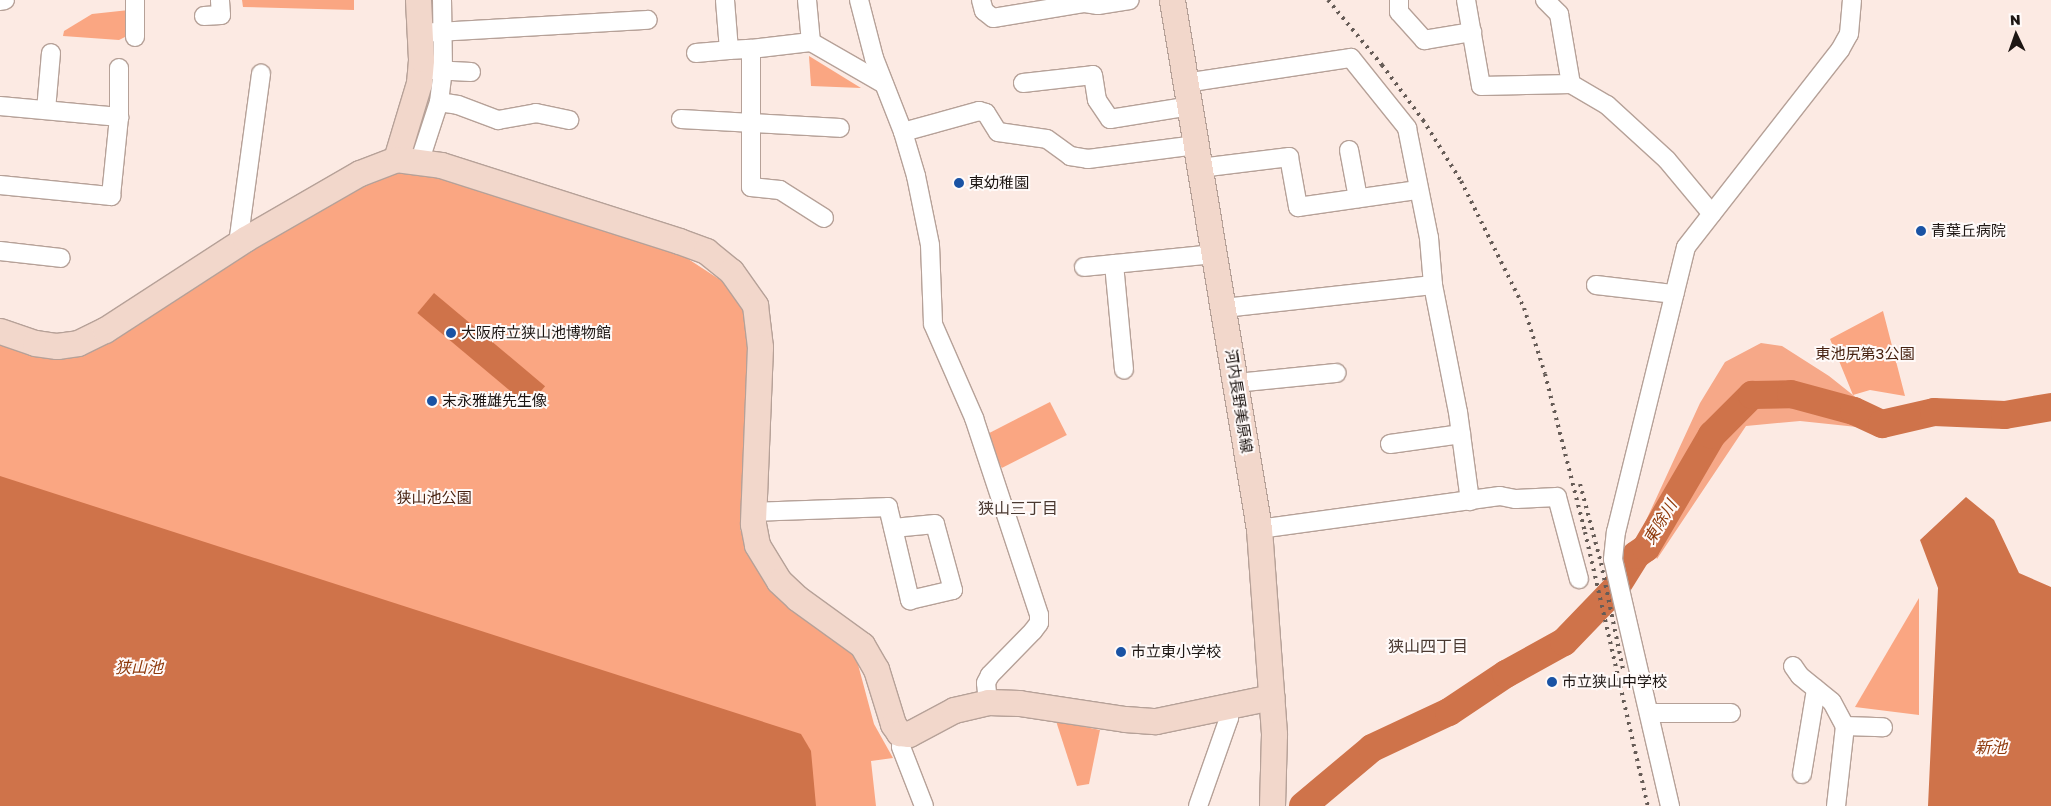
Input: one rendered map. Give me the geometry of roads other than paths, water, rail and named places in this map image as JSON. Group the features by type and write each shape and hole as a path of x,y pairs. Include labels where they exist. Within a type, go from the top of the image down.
{"street":[{"path":"0,1 5,0"},
{"path":"135,0 135,37"},
{"path":"204,16 221,15 220,0"},
{"path":"418,0 432,32"},
{"path":"408,160 439,102 432,70 432,32 442,0"},
{"path":"725,0 728,50"},
{"path":"807,0 811,42"},
{"path":"859,0 884,84 903,132 930,245 934,324 974,418 1039,615 1039,623 1033,631 990,675 986,683 988,702"},
{"path":"980,0 984,11 993,18 1085,3 1098,6 1130,0"},
{"name":"河内長野美原線","path":"1172,0 1259,529 1272,697 1272,806"},
{"path":"1399,0 1399,12 1424,40 1472,32"},
{"path":"1466,0 1481,86 1571,84 1607,106 1660,154 1712,214"},
{"path":"1546,0 1559,14 1571,84"},
{"path":"1670,806 1615,568 1613,547 1686,246 1840,50 1849,34 1852,0"},
{"path":"432,32 648,20"},
{"path":"696,53 811,42 884,84"},
{"path":"751,48 751,187 780,190 824,218"},
{"path":"46,110 51,53"},
{"path":"1023,83 1094,75 1098,100 1110,119 1187,95 1351,58 1407,128 1429,238 1433,285 1461,434 1470,501"},
{"path":"0,185 111,196 119,117 119,68"},
{"path":"432,70 471,72"},
{"path":"408,160 432,70"},
{"path":"238,244 261,74"},
{"path":"439,102 458,105 498,120 536,113 570,120"},
{"path":"0,106 119,117"},
{"path":"903,132 978,111 986,113 998,132 1047,139 1060,145 1070,156 1088,159 1198,156 1289,157 1298,206 1418,190"},
{"path":"681,119 752,121 840,128"},
{"path":"1349,150 1358,198"},
{"path":"0,331 35,342 57,346 78,343 105,330 238,244 360,173 408,160 679,241 706,252 731,271 755,305 760,347 753,512 757,545 767,564 797,598 862,645 876,670 892,724 904,735"},
{"path":"0,251 61,258"},
{"path":"1084,267 1215,254"},
{"path":"1114,264 1124,370"},
{"path":"1224,308 1433,285"},
{"path":"1596,285 1674,294"},
{"path":"1236,383 1337,373"},
{"path":"1390,444 1461,434"},
{"path":"1259,529 1500,496 1516,499 1557,497 1579,579"},
{"path":"753,512 888,507 910,600 953,590 935,524 893,528"},
{"path":"1793,666 1832,702 1845,726 1836,806"},
{"path":"1802,774 1816,689"},
{"path":"924,806 900,747 904,735 954,710 988,702 1019,703 1125,719 1156,721 1272,697"},
{"path":"1198,806 1229,718 1226,708"},
{"path":"1649,713 1731,713"},
{"path":"1845,726 1883,727"}],"water":[{"path":"434,293 545,386 528,406 417,313"},
{"name":"狭山池","path":"0,476 801,734 811,751 816,806 0,806"},
{"name":"新池","path":"1966,497 1994,520 2019,573 2051,587 2051,806 1928,806 1938,588 1920,540"}],"waterway":[{"name":"東除川","path":"1303,806 1372,748 1449,712 1506,674 1564,642 1615,589 1636,555 1646,548 1712,435 1752,395 1791,394 1854,411 1882,424 1934,412 2005,415 2051,407"}],"railway":[{"path":"1328,0 1382,65 1423,120 1461,181 1524,308 1545,374 1585,532 1648,806"},
{"path":"1580,484 1601,563 1623,669"}],"place":[{"name":"東幼稚園","path":"959,183"},
{"name":"青葉丘病院","path":"1921,231"},
{"name":"大阪府立狭山池博物館","path":"451,333"},
{"name":"末永雅雄先生像","path":"432,401"},
{"name":"市立東小学校","path":"1121,652"},
{"name":"市立狭山中学校","path":"1552,682"}],"district":[{"name":"狭山三丁目","path":"1018,508"},
{"name":"狭山四丁目","path":"1428,646"}],"park label":[{"name":"東池尻第3公園","path":"1865,354"},
{"name":"狭山池公園","path":"434,498"}]}
